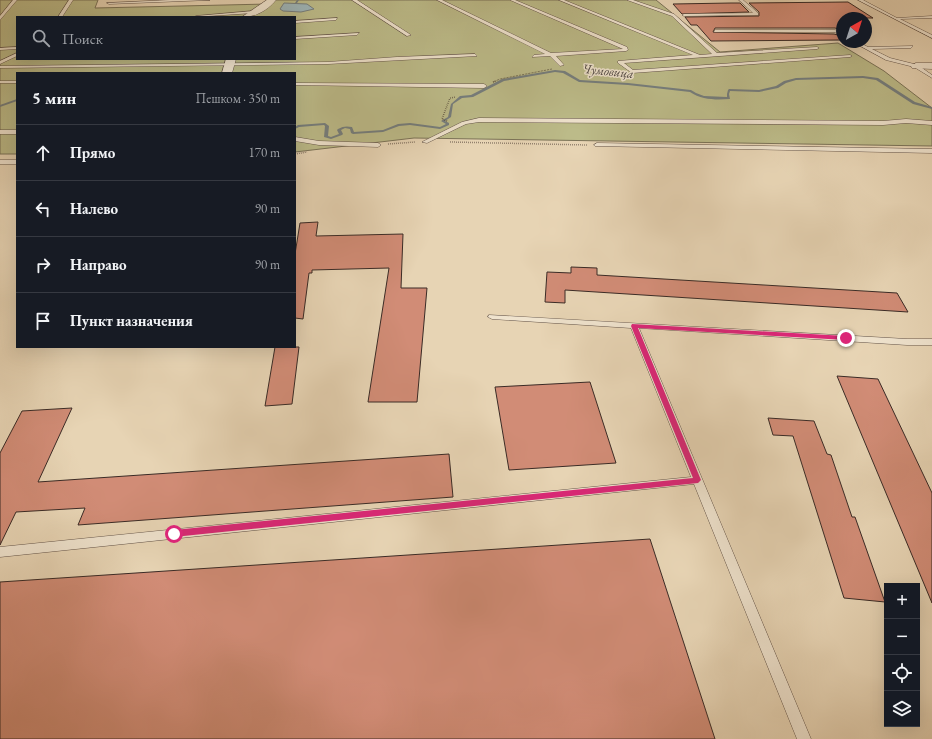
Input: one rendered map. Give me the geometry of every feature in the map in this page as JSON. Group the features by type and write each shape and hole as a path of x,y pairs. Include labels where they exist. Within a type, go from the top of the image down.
{"street":[{"path":"247,16 266,6 272,0"},
{"path":"916,66 932,66"}],"lane":[{"path":"0,20 16,0"},
{"path":"61,16 71,0"},
{"path":"109,3 208,0"},
{"path":"354,0 409,35"},
{"path":"439,0 553,56 562,65"},
{"path":"512,0 625,48 626,50 553,56 534,56"},
{"path":"561,0 699,56"},
{"path":"629,0 673,15 716,55"},
{"path":"684,15 757,14 741,0"},
{"path":"860,0 888,15 898,18 932,37"},
{"path":"207,16 253,12"},
{"path":"898,18 932,17"},
{"path":"296,22 336,19"},
{"path":"715,31 836,31"},
{"path":"296,38 357,34"},
{"path":"872,48 911,47"},
{"path":"0,49 16,48"},
{"path":"817,48 620,62 632,72 850,56"},
{"path":"866,48 888,59 916,66 932,77"},
{"path":"0,63 16,55"},
{"path":"0,67 229,66 328,63 475,55"},
{"path":"0,82 16,82"},
{"path":"296,84 484,86"},
{"path":"425,142 464,123 479,120 883,123 906,121 932,123"},
{"path":"0,132 16,132"},
{"path":"296,139 319,143 378,145"},
{"path":"597,145 932,151"},
{"path":"0,162 16,162"},
{"path":"492,317 900,342 932,342"},
{"path":"634,326 804,739"},
{"path":"0,552 698,480"}],"path":[{"path":"484,86 500,79 561,68 562,65"},
{"path":"442,119 450,98 457,96"},
{"path":"378,145 425,142 597,145"},
{"path":"296,154 310,152"}],"shaded area":[{"path":"0,0 98,0 95,8 268,4 268,0 656,0 720,52 836,43 836,48 846,48 884,71 932,108 932,146 414,138 296,152 296,72 16,72 16,154 0,154"}],"water":[{"path":"284,3 307,4 314,9 301,12 283,11 280,9"}],"building":[{"path":"848,2 864,12 836,12 836,28 715,28 713,32 834,34 836,34 836,40 711,41 697,25 691,25 685,17 759,16 759,12 749,3"},
{"path":"740,3 749,12 682,14 673,4"},
{"path":"318,222 316,236 403,234 401,288 427,288 417,402 368,402 389,268 312,270 312,273 309,273 303,319 296,318 296,248 300,223"},
{"path":"571,267 597,268 597,275 897,293 908,312 565,290 565,303 545,302 547,272 571,273"},
{"path":"299,347 292,404 265,406 275,348"},
{"path":"837,376 878,379 932,493 932,603"},
{"path":"590,382 616,463 509,470 495,387"},
{"path":"72,408 38,482 449,454 453,497 78,525 85,508 16,512 0,545 0,453 22,411"},
{"path":"768,418 814,421 827,454 831,455 852,517 855,517 884,602 844,598 793,436 773,435"},
{"path":"650,539 715,739 0,739 0,582"}],"waterway":[{"name":"Чумовица","path":"296,127 325,124 327,126 326,137 331,138 341,134 339,130 346,127 351,128 353,133 383,131 399,125 410,124 440,128 448,124 443,121 449,117 452,104 461,97 472,96 503,80 555,71 564,72 579,81 628,84 691,91 699,96 714,98 729,98 729,90 759,91 777,87 785,82 796,79 863,77 877,79 914,103 932,108"},
{"name":"Чумовица","path":"0,106 16,100"}],"route":[{"path":"174,534 698,480 634,326 846,338"}]}
